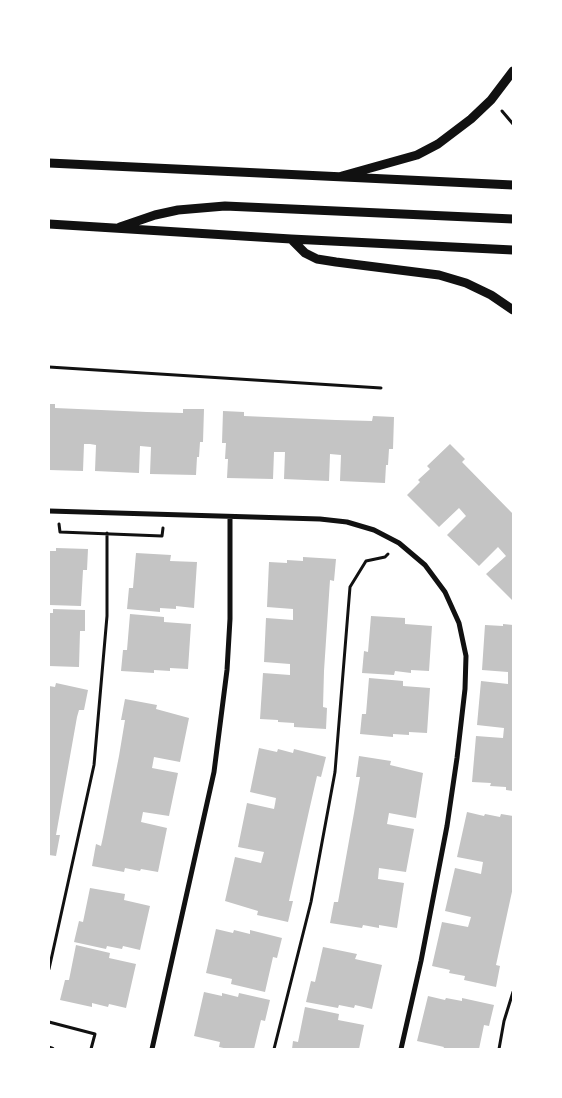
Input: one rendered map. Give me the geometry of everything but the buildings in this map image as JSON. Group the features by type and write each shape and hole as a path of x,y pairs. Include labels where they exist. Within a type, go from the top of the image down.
{"street":[{"path":"334,178 417,155 438,144 471,119 491,100 513,71"},
{"path":"49,163 513,186"},
{"path":"115,229 155,215 178,210 224,206 513,219"},
{"path":"49,224 513,250"},
{"path":"291,239 305,253 317,259 439,275 466,283 491,295 513,310"},
{"path":"49,511 320,518 348,522 374,530 399,543 425,565 446,592 460,622 466,656 464,699 447,826 421,961 401,1049"},
{"path":"152,1049 214,772 226,678 230,628 230,517"}],"path":[{"path":"49,367 381,388"},
{"path":"58,512 60,532 162,536 165,515"},
{"path":"49,968 94,765 107,616 107,533"},
{"path":"274,1049 311,902 335,772 350,587 366,561 385,557 399,543"},
{"path":"498,1049 513,992"},
{"path":"49,1022 95,1034 91,1049"}]}
